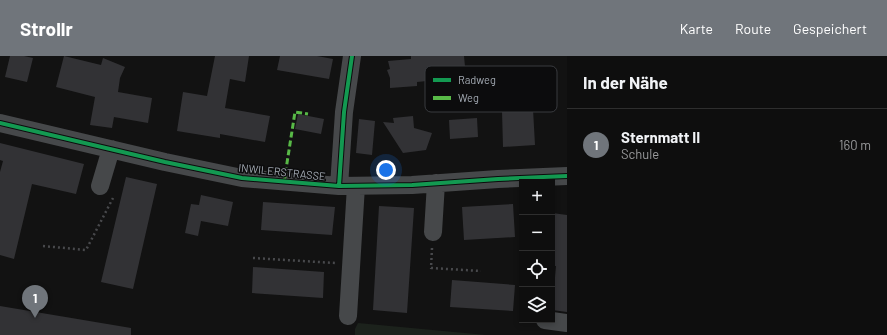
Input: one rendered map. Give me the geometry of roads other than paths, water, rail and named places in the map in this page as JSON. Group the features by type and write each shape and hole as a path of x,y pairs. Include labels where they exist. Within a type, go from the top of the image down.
{"street":[{"path":"348,316 351,264 344,112 352,56"},
{"name":"INWILERSTRASSE","path":"0,123 242,178 348,186 519,180"},
{"path":"107,192 111,149"},
{"name":"INWILERSTRASSE","path":"544,179 567,176"},
{"path":"434,232 436,183"},
{"path":"555,321 567,323"}],"place":[{"name":"Sternmatt II","path":"35,318"}]}
